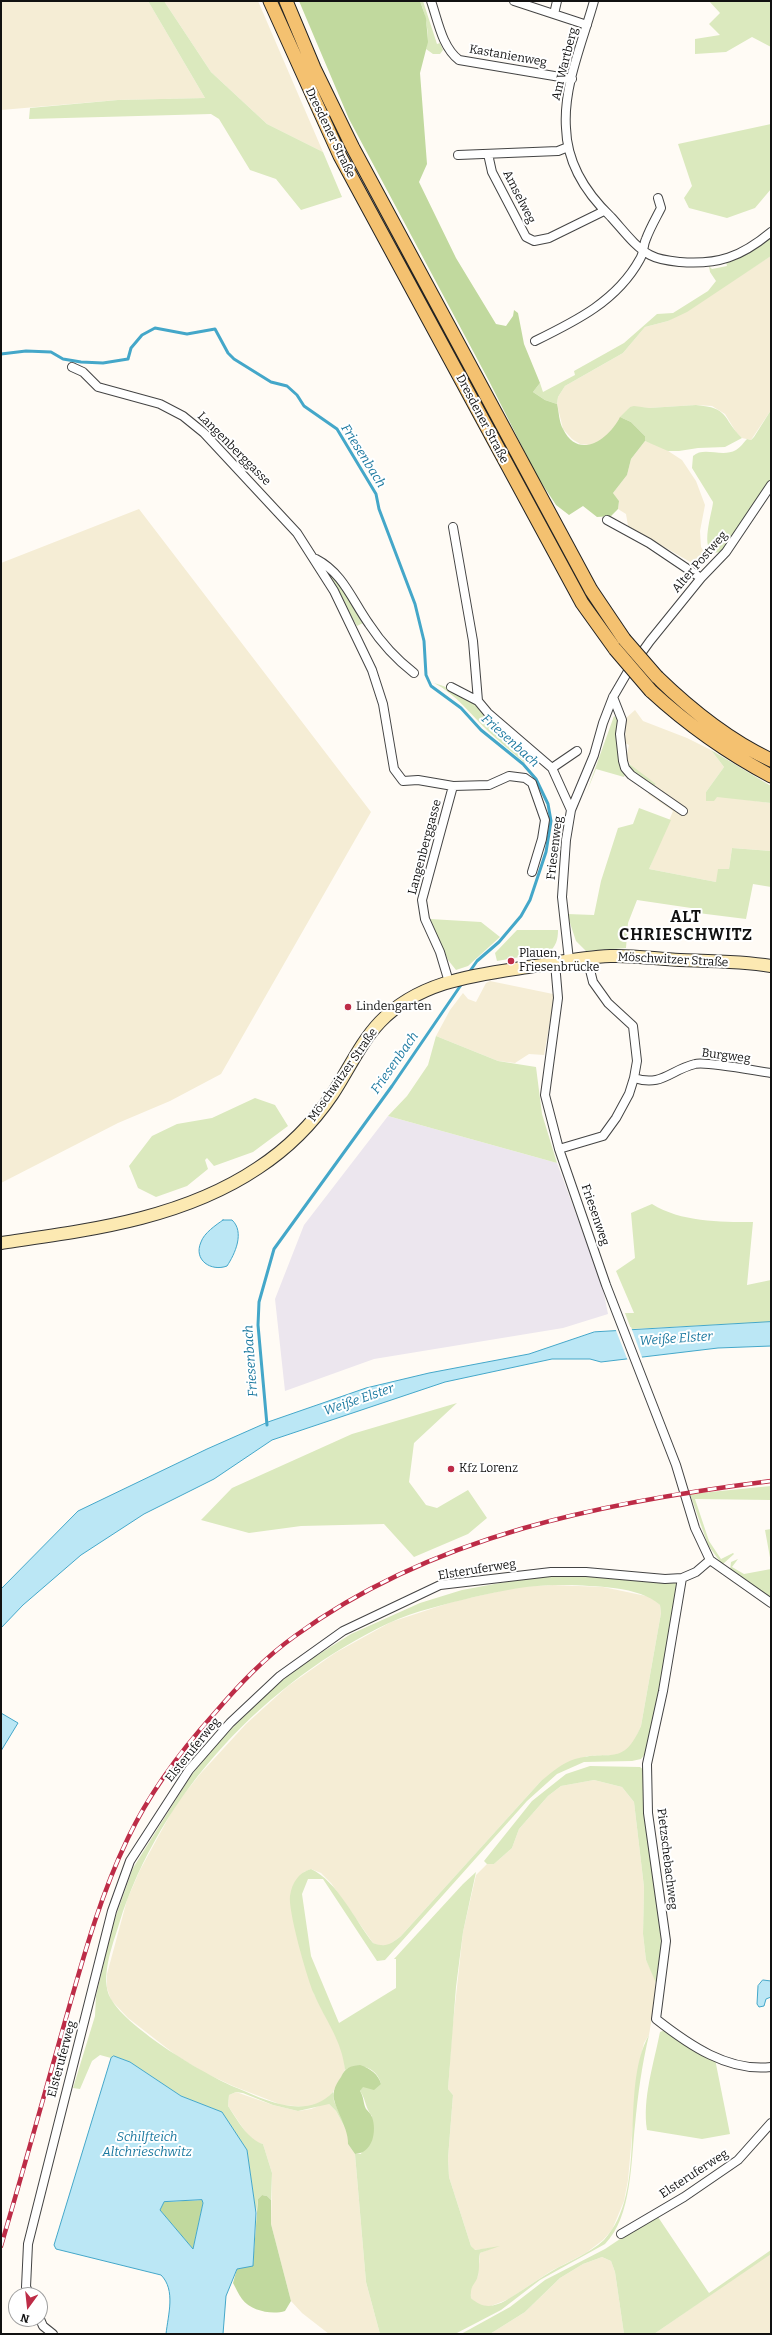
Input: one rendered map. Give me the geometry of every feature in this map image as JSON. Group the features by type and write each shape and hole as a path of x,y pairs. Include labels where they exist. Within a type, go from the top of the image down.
{"main road":[{"name":"Dresdener Straße","path":"270,1 340,156 579,596 615,650 651,691 694,729 716,744 771,776"},
{"path":"286,1 314,68 388,215 591,590 624,639 657,677 701,716 744,746 771,760"},
{"name":"Möschwitzer Straße","path":"1,1242 93,1229 136,1219 181,1206 225,1189 260,1167 293,1141 311,1122 331,1096 367,1037 382,1021 410,999 451,981 475,975 569,960 611,956 771,966"}],"street":[{"name":"Kastanienweg","path":"431,1 446,45 452,55 459,60 572,79"},
{"path":"514,1 587,25"},
{"path":"554,14 557,1"},
{"name":"Am Wartberg","path":"594,1 572,79 566,109 568,147 575,171 584,186 604,211 643,250 657,258 668,261 697,263 718,262 745,250 771,232"},
{"name":"Amselweg","path":"458,155 558,151 568,147"},
{"name":"Amselweg","path":"488,154 492,172 526,237 534,241 549,238 604,211"},
{"path":"535,341 578,320 598,307 630,275 640,261 646,239 661,208 658,198"},
{"name":"Langenberggasse","path":"72,367 83,372 98,388 160,404 183,416 194,424 261,492 297,533 334,591 372,670 383,704 396,774 403,781 418,780 453,786 489,785 509,776 525,778 532,784 545,820 542,839 532,872"},
{"name":"Alter Postweg","path":"642,651 701,578 726,552 771,485"},
{"path":"607,520 649,543 701,578"},
{"path":"452,527 473,641 478,701"},
{"name":"Langenberggasse","path":"315,559 327,565 339,577 384,646 414,673"},
{"name":"Friesenweg","path":"569,960 562,890 564,862 572,810 594,755 602,723 613,697 642,651"},
{"path":"451,687 478,701 488,713 552,768 572,810"},
{"path":"613,697 622,720 620,734 625,768 631,775 683,811"},
{"path":"552,768 577,751"},
{"name":"Langenberggasse","path":"451,981 425,919 422,900 453,786"},
{"path":"559,1149 603,1136 619,1112 634,1078 637,1061 633,1026 608,1003 593,982 587,958"},
{"name":"Friesenweg","path":"555,963 558,998 545,1095 559,1149 618,1316 641,1371 676,1465 688,1511 710,1560"},
{"name":"Burgweg","path":"634,1078 647,1082 662,1079 696,1064 771,1073"},
{"path":"710,1560 771,1603"},
{"name":"Elsteruferweg","path":"26,2287 28,2244 112,1911 130,1861 189,1770 230,1723 280,1676 343,1631 440,1585 551,1572 586,1572 664,1579 682,1578 696,1572 710,1560"},
{"name":"Pietzschebachweg","path":"682,1578 662,1699 647,1764 648,1813 666,1941 656,2019 682,2039 726,2062 757,2068 771,2067"},
{"name":"Elsteruferweg","path":"621,2234 684,2197 738,2160 771,2123"},
{"path":"44,2327 53,2334"}],"shaded area":[{"path":"1,1 148,1 205,98 118,100 1,110"},
{"path":"164,1 258,1 323,152 267,124 211,72"},
{"path":"771,256 771,410 751,440 742,438 736,432 725,414 712,406 696,405 649,408 630,407 608,435 599,442 589,445 580,444 572,439 563,429 557,404 558,397 565,386 623,353 645,327 668,321"},
{"path":"645,441 662,447 682,460 696,481 705,505 700,531 701,547 706,555 692,563 628,526 626,514 618,509 619,501 613,493 627,475 631,459"},
{"path":"139,509 371,812 221,1074 170,1101 118,1123 1,1183 1,563"},
{"path":"635,710 643,721 687,738 711,750 724,767 706,792 717,796 771,803 771,851 732,848 729,869 716,882 649,869 673,811 648,794 656,784 635,770 626,759 629,745 625,743 626,718"},
{"path":"490,981 553,994 553,1005 544,1055 529,1054 515,1063 498,1061 436,1036 450,1010 463,993 468,999 476,1002 486,983"},
{"path":"388,1116 557,1163 602,1284 608,1314 563,1328 374,1359 285,1391 275,1299 304,1225"},
{"path":"553,1585 603,1587 651,1597 660,1605 661,1613 641,1726 634,1743 627,1750 618,1755 587,1756 541,1781 401,1936 389,1945 380,1946 373,1943 331,1883 321,1873 311,1869 304,1872 290,1898 296,1929 314,1994 338,2039 344,2058 345,2070 333,2092 324,2102 307,2107 282,2105 233,2086 205,2073 177,2056 128,2018 111,2000 107,1988 107,1974 127,1900 140,1870 176,1804 201,1773 246,1724 288,1686 335,1653 391,1622 452,1602 517,1587"},
{"path":"594,1780 622,1787 634,1802 644,1887 643,1934 646,1960 655,1978 656,1993 649,2035 644,2043 638,2069 628,2180 624,2201 612,2230 603,2240 586,2253 551,2271 509,2299 486,2308 478,2305 471,2298 470,2292 471,2286 478,2276 480,2253 492,2248 474,2250 471,2246 449,2177 448,2158 453,2095 448,2089 452,2032 463,1932 476,1875 487,1864 494,1864 512,1848 519,1829 548,1796 561,1786"},
{"path":"236,2092 273,2105 298,2111 329,2104 336,2111 349,2135 348,2144 355,2154 366,2282 380,2334 329,2334 302,2313 291,2301 271,2224 272,2173 263,2144 256,2142 247,2134 228,2106 229,2095"},
{"path":"771,2254 771,2334 654,2334 768,2255"},
{"path":"602,2257 611,2261 615,2272 624,2334 490,2334 525,2312 560,2278 583,2264"}],"green space":[{"path":"148,1 164,1 211,72 267,124 323,152 342,197 301,210 276,179 250,170 219,119 211,114 29,119 30,108 118,100 205,98"},
{"path":"299,1 420,1 426,18 428,42 420,73 427,164 419,182 456,258 496,324 506,326 513,316 514,310 518,313 524,344 540,383 533,392 545,400 557,404 563,429 570,439 577,444 585,445 593,443 609,433 620,417 631,422 645,436 645,441 631,459 627,475 613,493 619,501 618,509 611,516 597,517 583,506 569,515 556,505 537,476 489,381 349,119"},
{"path":"420,1 423,1 437,44 440,43 443,50 440,54 433,54 426,49 428,37 427,25"},
{"path":"709,1 771,1 771,47 752,37 726,52 695,54 695,39 720,35 709,24 720,13"},
{"path":"771,124 771,189 755,208 727,218 689,208 684,198 692,186 678,144"},
{"path":"771,235 771,256 687,312 668,321 645,327 623,353 565,386 558,397 557,404 545,400 533,392 540,383 543,392 575,375 574,371 624,343 657,314 673,313 708,291 716,281 710,272 709,266 712,269 727,266 726,262"},
{"path":"696,405 715,408 720,411 742,438 725,447 668,451 645,441 645,436 631,422 620,417 630,407 634,406 649,408"},
{"path":"771,410 771,481 723,551 715,552 710,549 708,543 709,524 713,502 692,468 693,456 702,452 725,453 736,450 747,439 751,440 754,437"},
{"path":"323,567 329,569 365,622 357,626"},
{"path":"434,683 461,694 497,722 529,753 525,763 489,732 456,699"},
{"path":"614,716 619,720 619,760 626,772 624,777 596,769 586,794"},
{"path":"711,750 771,786 771,803 717,797 714,801 706,801 706,792 724,767"},
{"path":"625,751 628,763 656,784 653,787 633,772 629,767 626,762"},
{"path":"639,808 671,820 649,869 716,882 718,869 729,869 732,848 771,851 771,887 753,884 746,919 690,912 691,908 637,900 628,923 626,948 586,951 576,941 567,914 594,915 601,881 618,828 633,824"},
{"path":"430,919 481,922 500,937 468,966 456,970 448,960"},
{"path":"517,930 558,930 557,940 549,952 497,961 495,953"},
{"path":"436,1036 498,1061 536,1067 542,1114 557,1163 388,1116 407,1096 428,1065"},
{"path":"255,1098 275,1105 288,1126 253,1152 214,1166 207,1158 205,1160 208,1169 187,1186 156,1197 138,1188 129,1166 152,1136 177,1124 212,1118"},
{"path":"652,1204 663,1210 688,1218 727,1222 753,1222 747,1285 771,1280 771,1322 631,1329 625,1313 634,1313 616,1271 635,1258 631,1213"},
{"path":"457,1403 414,1443 409,1482 426,1505 437,1508 468,1490 487,1518 468,1534 414,1557 384,1524 301,1526 249,1533 201,1520 232,1488 352,1434"},
{"path":"771,1486 771,1500 695,1499 709,1541 721,1559 733,1553 734,1554 723,1564 721,1563 708,1545 690,1494"},
{"path":"771,1529 771,1563 765,1530"},
{"path":"738,1559 732,1567 744,1574 771,1569 771,1600 730,1571 731,1562"},
{"path":"538,1576 586,1576 677,1583 678,1588 655,1713 645,1754 641,1759 632,1761 584,1762 557,1774 527,1801 385,1960 377,1961 323,1879 308,1879 302,1894 311,1956 339,2023 396,1988 396,1959 394,1959 463,1884 476,1872 463,1932 456,1987 448,2089 453,2095 448,2158 449,2177 471,2246 475,2250 500,2246 480,2253 479,2272 471,2289 471,2298 478,2303 491,2306 504,2302 552,2271 592,2249 604,2240 618,2219 626,2195 630,2168 635,2083 640,2058 649,2035 639,2091 629,2188 621,2219 614,2233 605,2244 540,2280 501,2310 455,2334 380,2334 366,2282 355,2154 361,2154 372,2116 360,2091 362,2087 381,2084 376,2074 367,2068 356,2066 345,2070 337,2040 318,2004 303,1960 290,1904 292,1887 299,1876 311,1869 329,1882 345,1902 373,1943 385,1945 401,1936 541,1781 557,1768 575,1759 587,1756 614,1754 621,1752 628,1747 641,1726 661,1613 660,1605 641,1594 616,1588 577,1585 542,1585 474,1597 420,1611 399,1619 344,1647 301,1676 260,1709 223,1746 190,1786 161,1830 137,1876 114,1941 108,1962 106,1982 111,1999 133,2024 168,2050 223,2082 261,2098 286,2105 311,2105 323,2100 333,2092 334,2101 349,2135 336,2111 329,2104 298,2111 273,2105 243,2093 236,2092 229,2095 228,2106 247,2133 252,2138 263,2144 272,2173 271,2200 267,2196 262,2195 258,2199 256,2213 247,2150 222,2112 181,2096 130,2062 114,2056 111,2058 100,2055 92,2061 80,2089 73,2088 95,2016 96,1996 113,1924 133,1868 190,1777 218,1742 275,1686 308,1661 351,1634 420,1603 462,1590"},
{"path":"590,1766 640,1767 644,1770 661,1930 658,1982 656,1983 646,1960 643,1934 644,1887 634,1802 622,1787 594,1780 561,1786 548,1796 519,1829 512,1848 494,1864 487,1864 484,1861 532,1801 566,1774"},
{"path":"665,2030 715,2059 730,2134 702,2139 647,2130 646,2106 649,2081 660,2032"},
{"path":"360,2065 374,2072 381,2084 374,2090 363,2087 360,2091 366,2109 372,2117 374,2135 370,2146 366,2150 355,2154 348,2144 346,2130 333,2096 336,2085 344,2071 351,2067"},
{"path":"262,2195 267,2196 271,2200 271,2224 291,2301 285,2311 280,2312 262,2311 246,2303 239,2295 233,2283 237,2269 253,2265 258,2199"},
{"path":"202,2200 203,2203 193,2249 160,2210 164,2202"},
{"path":"658,2217 709,2293 771,2250 771,2254 654,2334 624,2334 615,2272 611,2261 602,2257 583,2264 560,2278 525,2312 490,2334 461,2334 510,2307 545,2280 605,2249 638,2227"}],"water":[{"path":"223,1220 232,1220 236,1225 238,1237 236,1249 227,1266 210,1266 201,1259 199,1248 205,1235"},
{"name":"Weiße Elster","path":"771,1322 771,1346 718,1348 601,1362 590,1359 552,1359 445,1382 272,1440 214,1479 144,1514 81,1555 23,1605 1,1628 1,1589 78,1511 207,1449 268,1422 366,1388 429,1373 529,1354 594,1332"},
{"path":"1,1713 18,1723 1,1751"},
{"path":"763,1980 771,1981 771,1997 766,1999 764,2006 759,2007 757,2004 758,1986"},
{"name":"Schilfteich Altchrieschwitz","path":"114,2056 130,2062 181,2096 222,2112 247,2150 256,2213 253,2266 237,2269 226,2296 223,2334 166,2334 170,2295 166,2281 161,2275 56,2249 54,2245 111,2058","holes":["202,2200 203,2203 193,2249 160,2210 164,2202"]}],"pier":[{"path":"631,1327 643,1360 628,1361 615,1328"}],"waterway":[{"name":"Friesenbach","path":"1,354 26,351 51,352 63,359 103,363 128,359 131,348 142,335 155,328 187,334 215,329 228,353 234,359 271,382 287,386 297,395 304,406 337,429 376,494 379,509 415,604 424,641 426,675 431,686 461,708 481,730 523,764 536,779 548,804 551,821 546,852 530,900 521,916 499,942 477,961 468,974"},
{"name":"Friesenbach","path":"267,1425 258,1325 259,1302 274,1249 392,1086 463,982"}],"railway":[{"path":"1,2246 83,1958 117,1861 146,1805 177,1758 200,1729 252,1673 295,1636 348,1601 404,1572 462,1548 522,1528 584,1513 646,1500 771,1481"}],"place":[{"name":"Plauen, Friesenbrücke","path":"511,961"},
{"name":"Lindengarten","path":"348,1007"},
{"name":"Kfz Lorenz","path":"451,1469"}],"district":[{"name":"ALT CHRIESCHWITZ","path":"686,927"}]}
